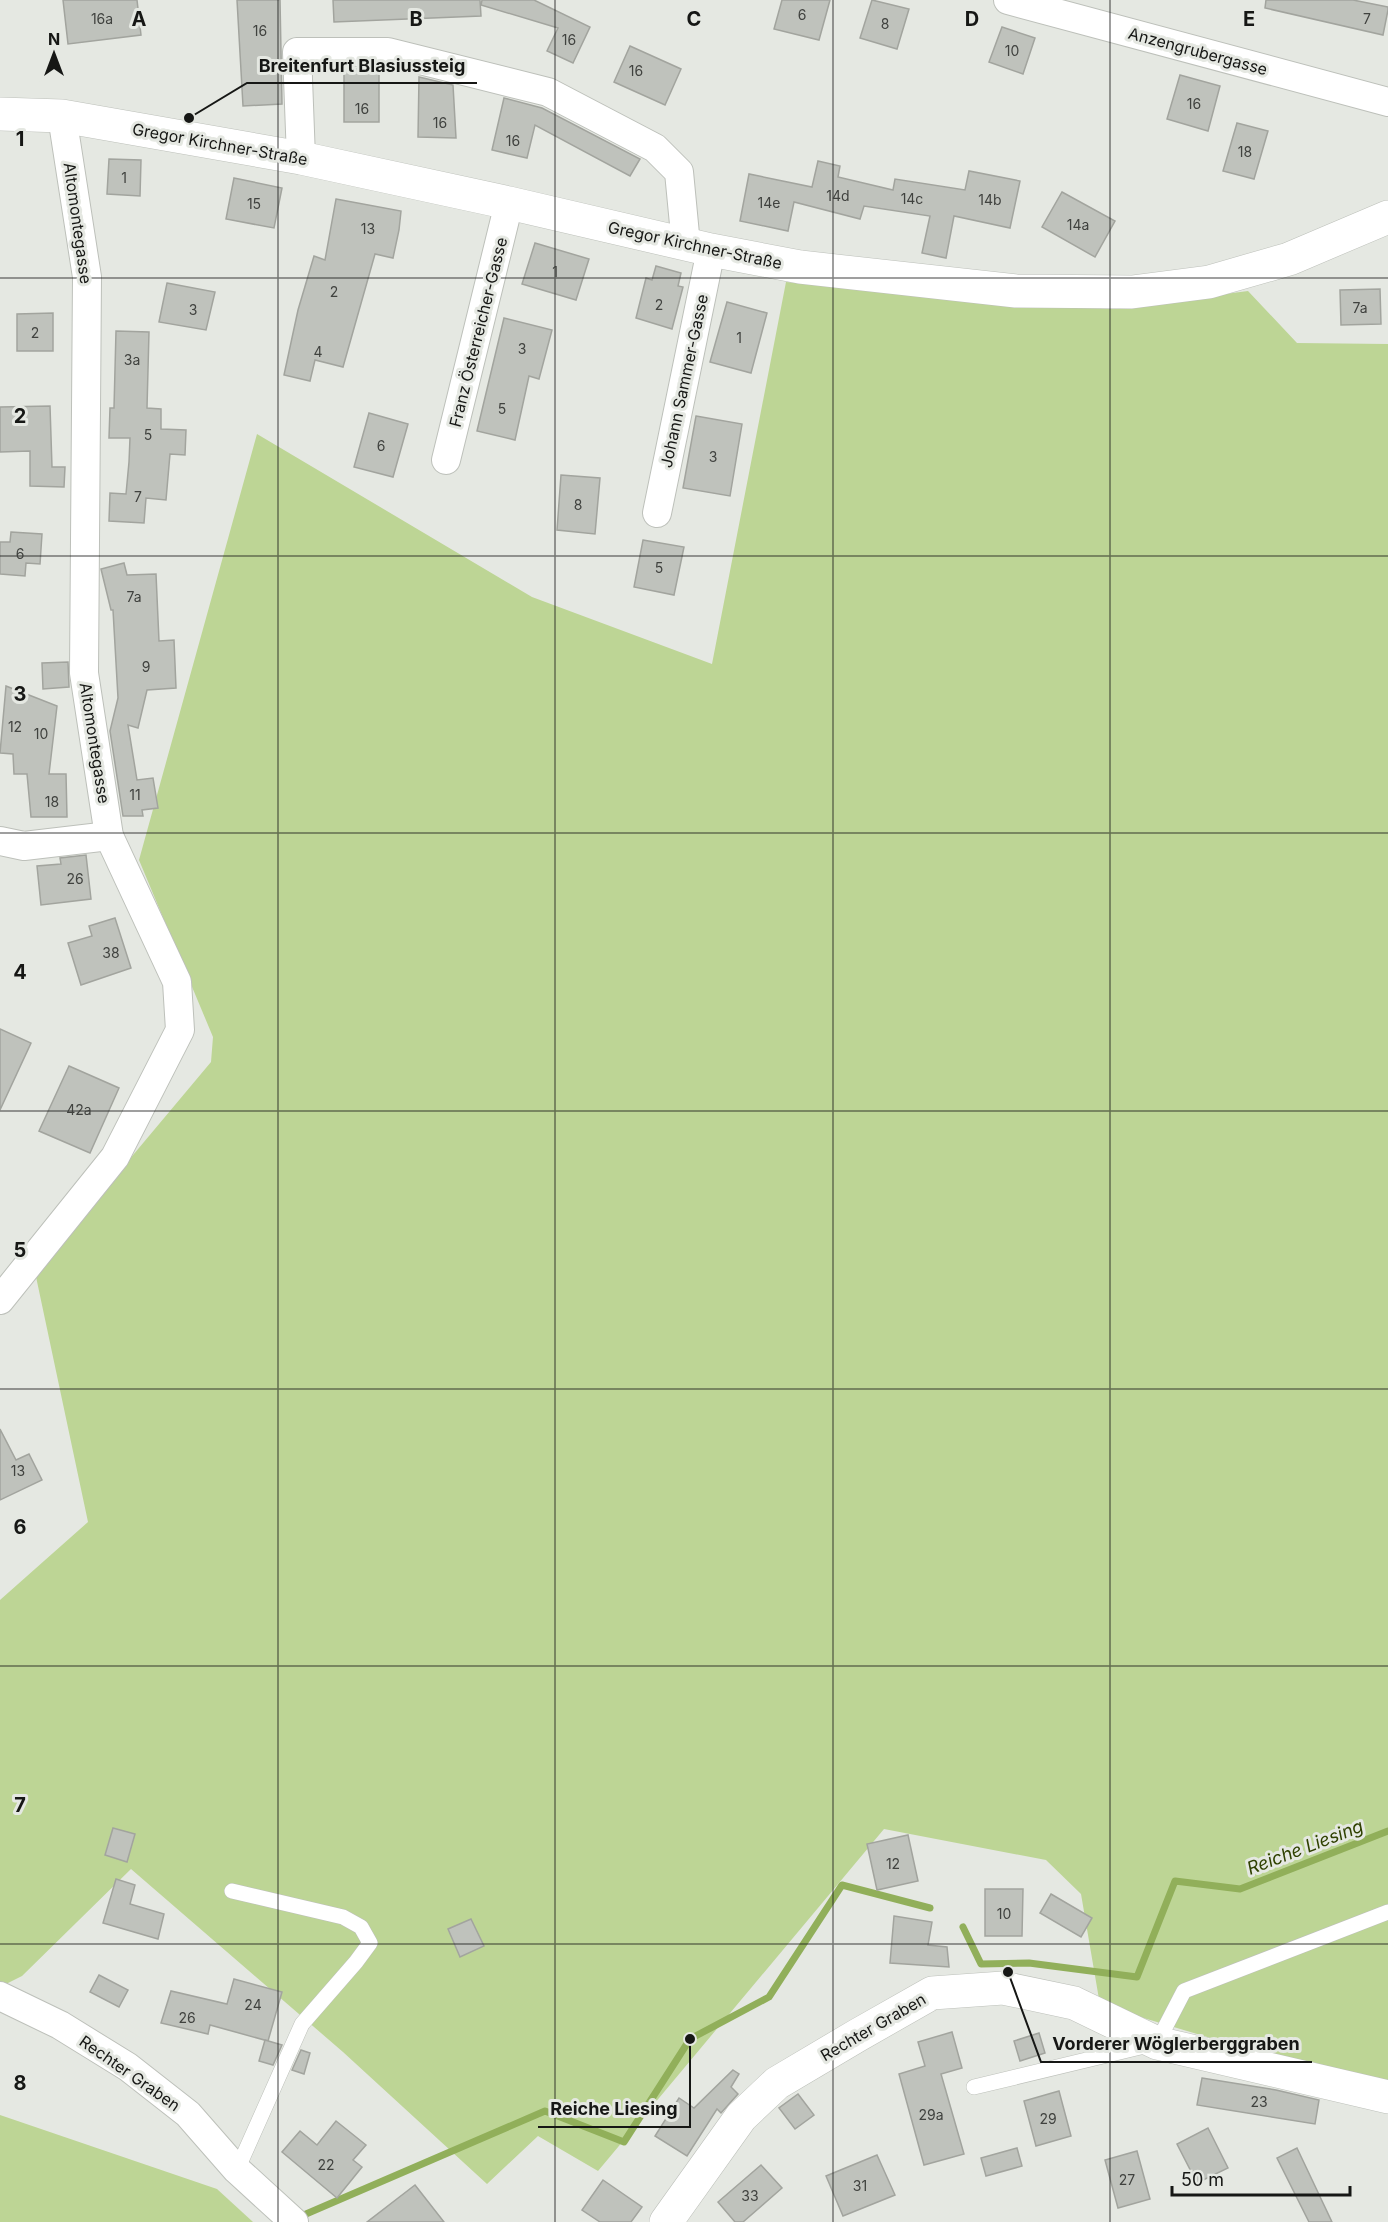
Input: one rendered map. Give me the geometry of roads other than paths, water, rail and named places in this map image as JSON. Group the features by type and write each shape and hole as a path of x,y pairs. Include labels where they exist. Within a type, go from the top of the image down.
{"street":[{"name":"Anzengrubergasse","path":"1008,0 1388,102"},
{"name":"Johann Sammer-Gasse","path":"301,158 297,52 388,52 548,92 655,148 679,172 699,247 657,513"},
{"name":"Gregor Kirchner-Straße","path":"0,114 62,116 301,158 699,247 800,267 1016,291 1132,292 1209,282 1289,259 1388,217"},
{"name":"Altomontegasse","path":"0,1300 115,1157 180,1030 177,982 109,836 84,673 87,277 62,116"},
{"name":"Franz Österreicher-Gasse","path":"446,460 509,203"},
{"path":"0,841 24,846 109,836"},
{"name":"Rechter Graben","path":"666,2222 741,2117 777,2084 932,1993 1003,1988 1074,2003 1157,2043 1388,2097"},
{"name":"Rechter Graben","path":"0,1996 60,2025 128,2067 188,2114 237,2170 294,2222"}],"lane":[{"path":"232,1891 344,1917 361,1927 370,1943 302,2024 237,2170"},
{"path":"974,2087 1157,2043 1184,1990 1388,1912"}],"waterway":[{"name":"Reiche Liesing","path":"963,1927 981,1964 1029,1963 1137,1977 1175,1881 1240,1889 1388,1831"},
{"name":"Reiche Liesing","path":"306,2214 545,2111 624,2142 690,2039 769,1997 842,1885 930,1908"}],"place":[{"name":"Breitenfurt Blasiussteig","path":"189,118"},
{"name":"Vorderer Wöglerberggraben","path":"1008,1972"},
{"name":"Reiche Liesing","path":"690,2039"}]}
